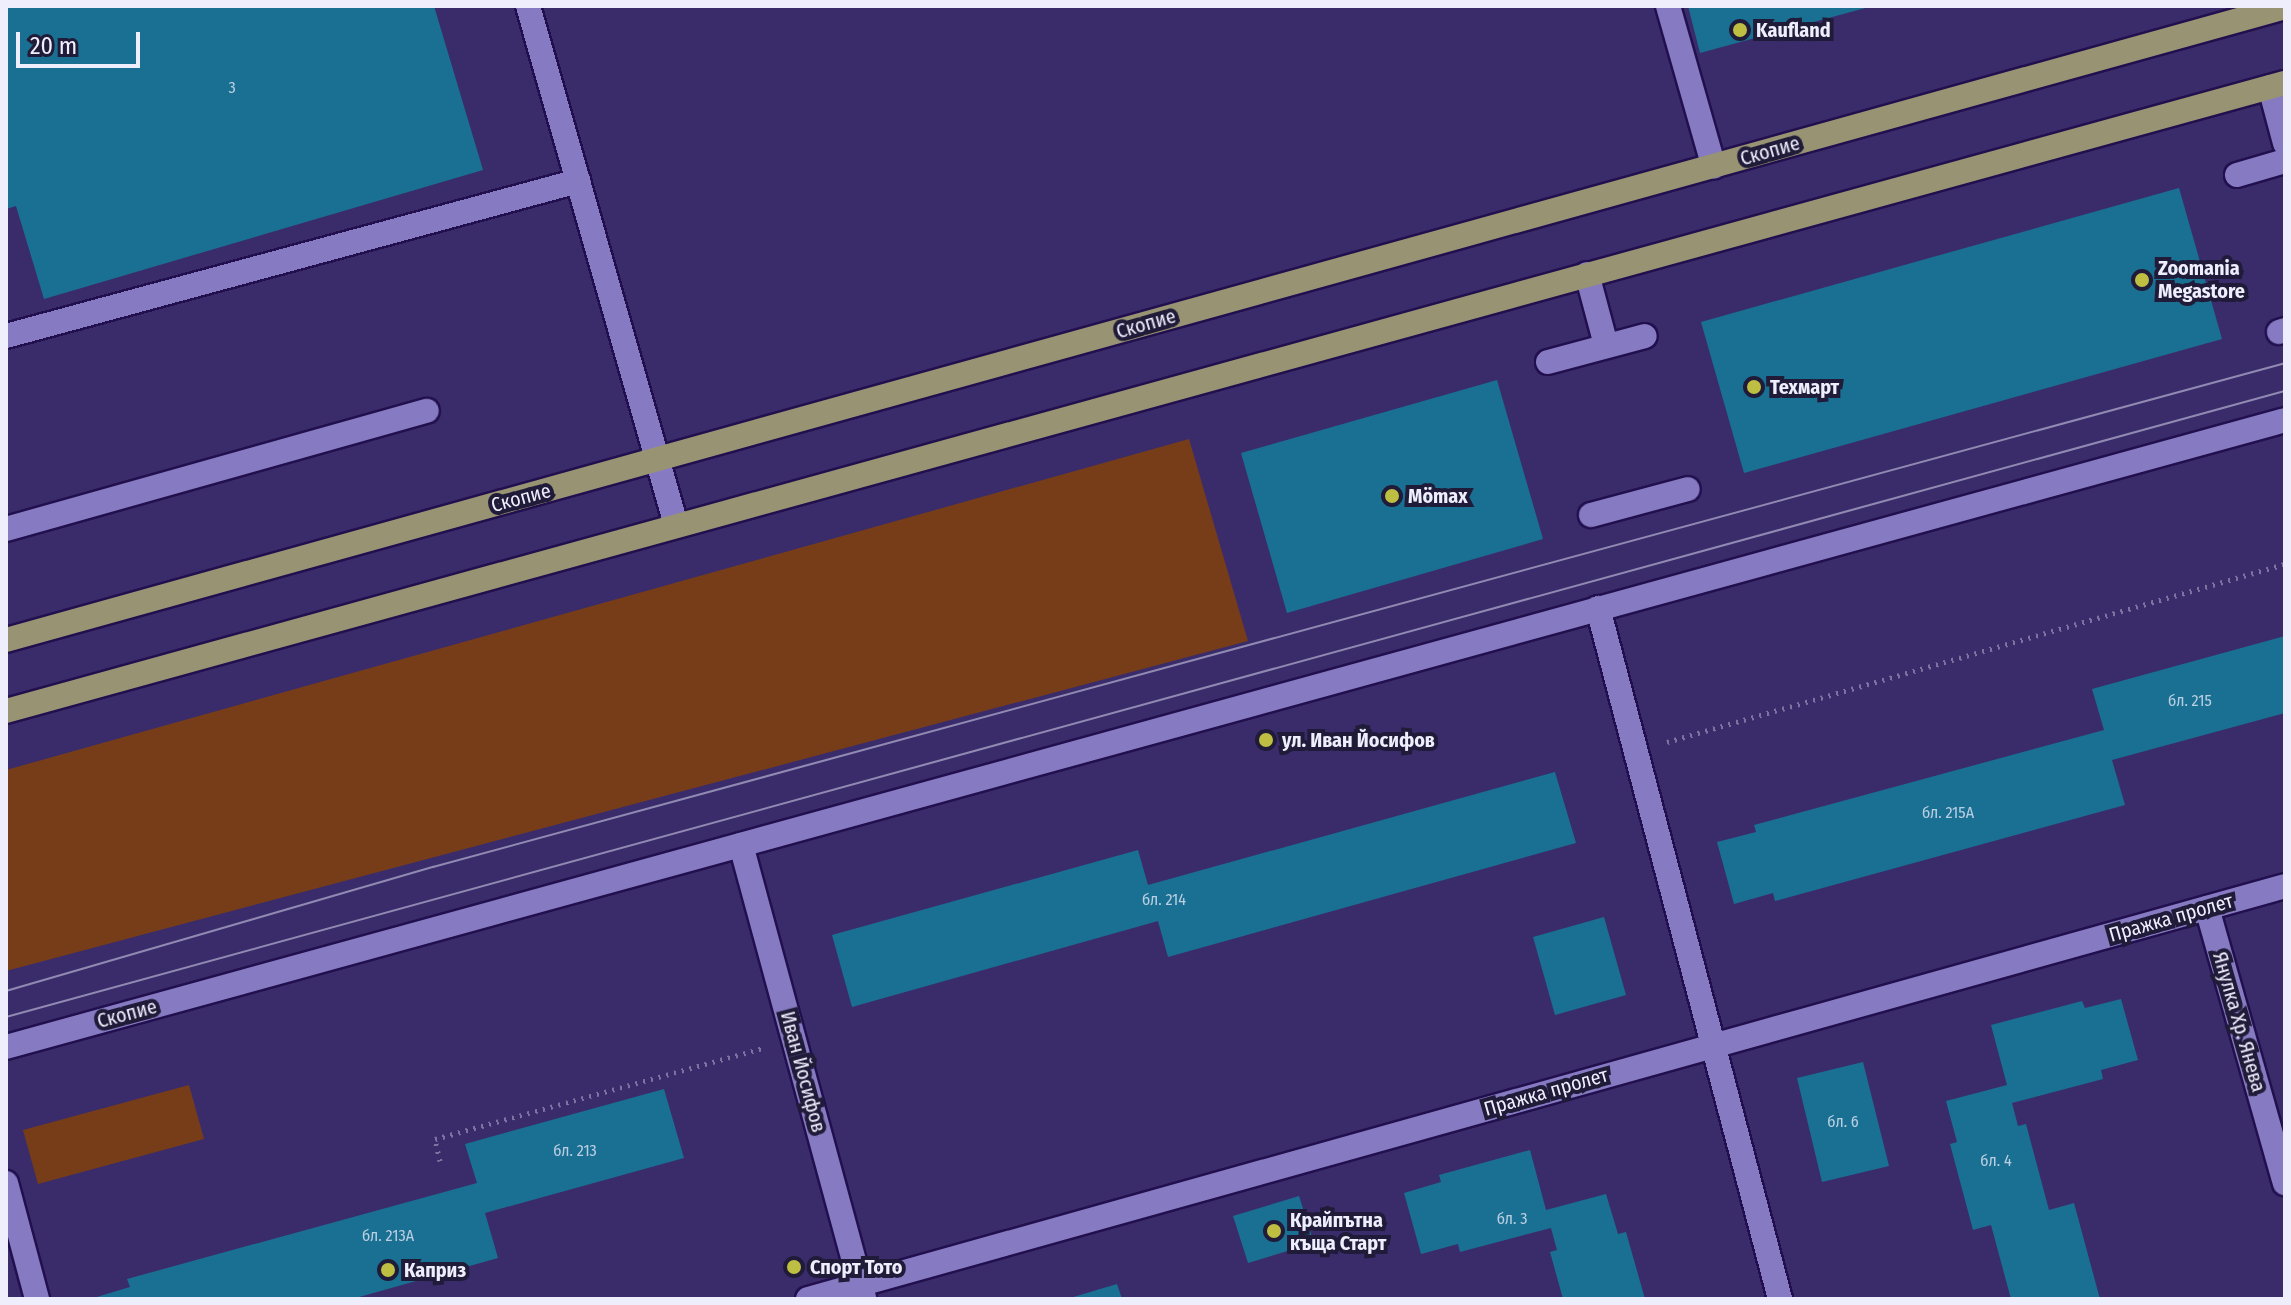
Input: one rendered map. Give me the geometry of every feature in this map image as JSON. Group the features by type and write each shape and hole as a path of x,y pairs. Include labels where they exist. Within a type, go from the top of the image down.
{"main road":[{"name":"Скопие","path":"6,640 2285,7"},
{"path":"6,711 2278,85"}],"street":[{"path":"528,6 676,525"},
{"path":"1668,6 1714,167"},
{"path":"2278,85 2285,143"},
{"path":"2237,175 2285,161"},
{"path":"6,336 578,181"},
{"path":"1587,274 1606,345"},
{"path":"1548,362 1645,336"},
{"path":"6,529 427,411"},
{"name":"Скопие","path":"6,1047 2285,420"},
{"path":"1591,515 1688,489"},
{"path":"1598,608 1716,1045 1780,1299"},
{"name":"Иван Йосифов","path":"741,845 862,1292"},
{"name":"Пражка пролет","path":"808,1299 862,1292 1716,1045 2285,886"},
{"name":"Янулка Хр. Янева","path":"2207,908 2285,1183"},
{"path":"6,1183 37,1299"}],"path":[{"path":"1638,750 2285,564"},
{"path":"440,1161 435,1139 795,1039"}],"shaded area":[{"path":"1189,439 1248,641 6,971 6,770"},
{"path":"189,1085 204,1139 38,1184 23,1130"}],"building":[{"path":"6,6 434,6 483,170 44,299 16,206 6,209"},
{"name":"Kaufland","path":"1688,6 1869,6 1869,7 1700,53"},
{"path":"2179,188 2222,339 1744,473 1701,322"},
{"name":"Mömax","path":"1497,380 1543,539 1287,613 1241,453"},
{"path":"2285,636 2285,713 2112,760 2125,805 1775,901 1773,893 1734,904 1717,842 1756,832 1754,825 2104,730 2092,689"},
{"path":"1555,772 1576,843 1168,957 1158,921 852,1007 832,935 1138,850 1148,885"},
{"path":"1604,917 1626,995 1555,1015 1533,937"},
{"path":"2121,999 2138,1060 2101,1070 2103,1079 2012,1103 2018,1126 2026,1124 2049,1210 2074,1203 2100,1299 2011,1299 1991,1225 1973,1230 1950,1144 1957,1142 1946,1101 2007,1085 1991,1025 2082,1001 2085,1008"},
{"path":"1863,1062 1889,1166 1822,1182 1797,1078"},
{"path":"664,1089 684,1158 485,1213 498,1258 352,1299 90,1299 130,1287 127,1279 477,1183 465,1144"},
{"path":"1530,1150 1546,1210 1606,1194 1618,1234 1626,1232 1645,1299 1563,1299 1550,1252 1557,1250 1551,1228 1460,1252 1458,1244 1421,1254 1404,1193 1441,1182 1439,1175"},
{"path":"1299,1196 1314,1243 1248,1263 1233,1216"},
{"path":"1117,1284 1122,1299 1070,1299 1070,1298"}],"tram line":[{"path":"6,991 433,867 2285,363"},
{"path":"6,1017 2285,391"}],"place":[{"name":"Kaufland","path":"1740,30"},
{"name":"Zoomania Megastore","path":"2142,280"},
{"name":"Техмарт","path":"1754,387"},
{"name":"Mömax","path":"1392,496"},
{"name":"ул. Иван Йосифов","path":"1266,740"},
{"name":"Крайпътна къща Старт","path":"1274,1231"},
{"name":"Спорт Тото","path":"794,1267"},
{"name":"Каприз","path":"388,1270"}]}
